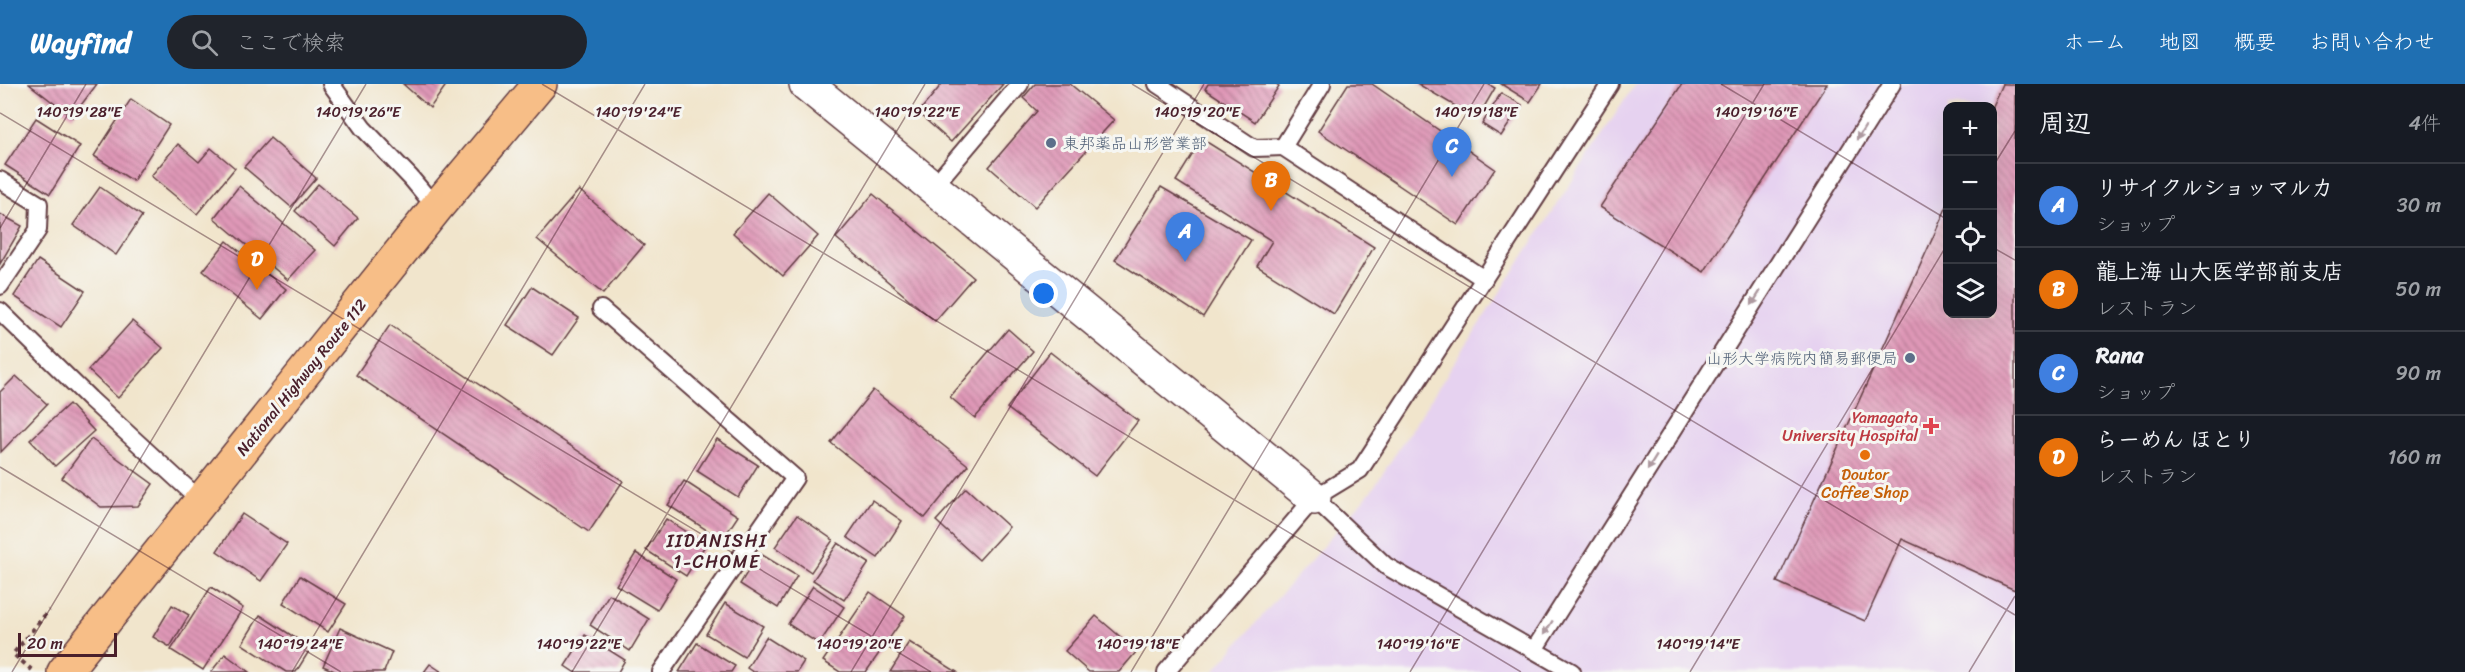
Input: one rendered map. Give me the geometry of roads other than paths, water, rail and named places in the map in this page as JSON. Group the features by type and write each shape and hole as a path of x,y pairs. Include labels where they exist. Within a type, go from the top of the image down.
{"highway":[{"name":"National Highway Route 112","path":"64,672 436,208 540,84"}],"street":[{"path":"806,84 1314,498"}],"lane":[{"path":"331,84 363,128 436,208"},
{"path":"933,188 1020,84"},
{"path":"1157,84 1254,147 1283,147 1484,279"},
{"path":"1283,147 1322,84"},
{"path":"1166,672 1314,498 1360,470 1610,84"},
{"path":"1534,650 1892,84"},
{"path":"0,180 39,204 38,230 0,286"},
{"path":"601,309 795,478 661,672"},
{"path":"0,311 90,399 200,500"},
{"path":"1314,498 1386,566 1572,672"}],"place":[{"name":"東邦薬品山形営業部","path":"1051,143"},
{"name":"Rana","path":"1452,177"},
{"name":"龍上海 山大医学部前支店","path":"1271,211"},
{"name":"リサイクルショッマルカ","path":"1185,262"},
{"name":"らーめん ほとり","path":"257,290"},
{"name":"山形大学病院内簡易郵便局","path":"1910,358"},
{"name":"Yamagata University Hospital","path":"1931,426"},
{"name":"Doutor Coffee Shop","path":"1865,455"}],"district":[{"name":"IIDANISHI 1-CHOME","path":"717,551"}]}
